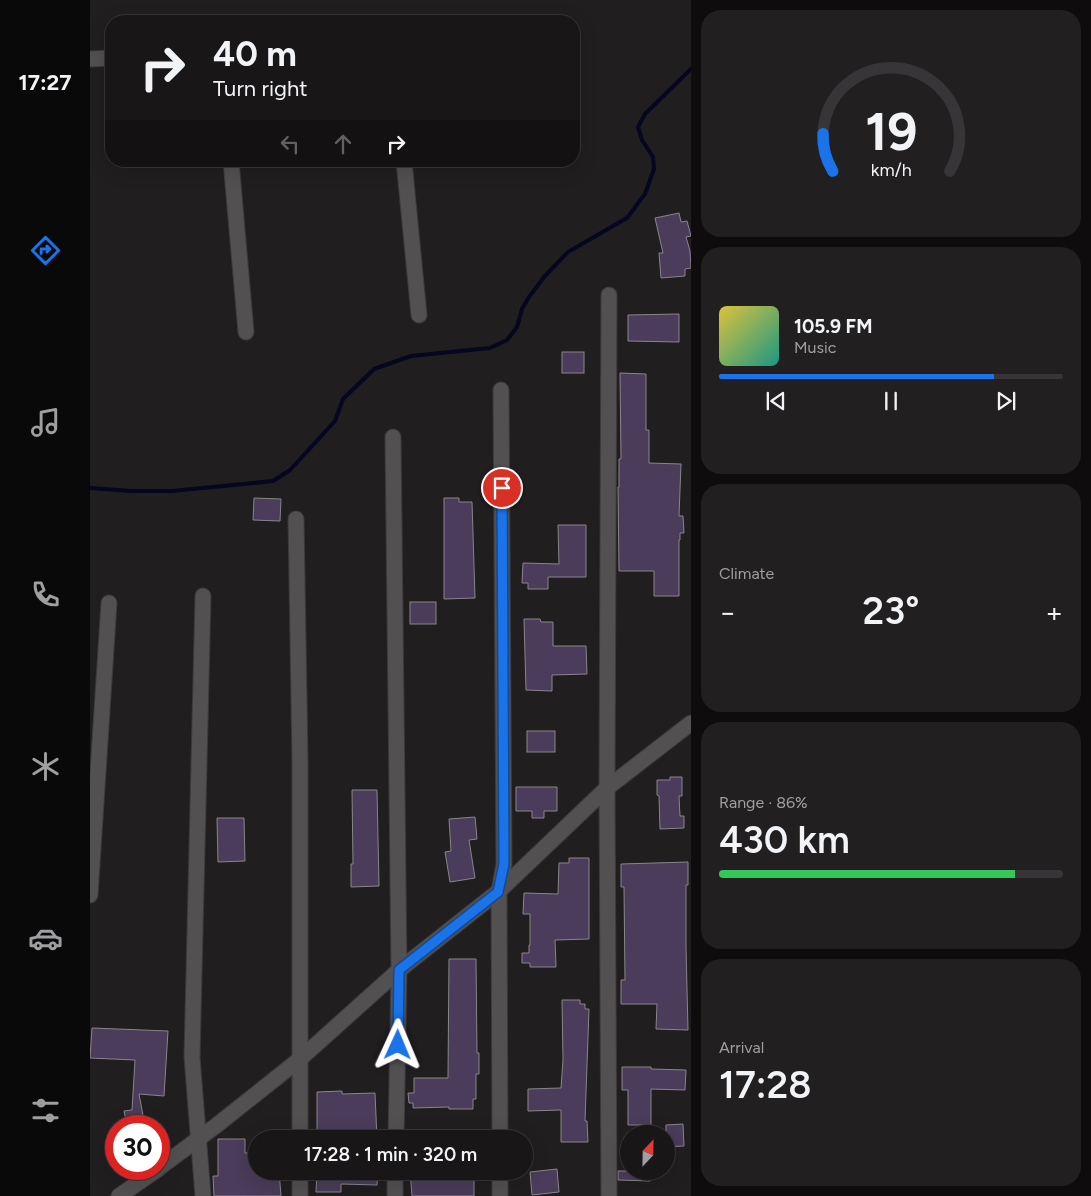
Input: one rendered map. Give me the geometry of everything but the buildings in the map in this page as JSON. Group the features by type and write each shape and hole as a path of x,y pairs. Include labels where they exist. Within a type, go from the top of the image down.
{"street":[{"path":"90,59 105,58"},
{"path":"232,167 246,332"},
{"path":"405,167 419,315"},
{"path":"609,295 607,788 609,1196"},
{"path":"500,1130 498,892 504,864 501,390"},
{"path":"394,437 399,970 396,1130"},
{"path":"296,519 300,761 300,1130"},
{"path":"203,596 192,1057 203,1196"},
{"path":"90,895 109,603"},
{"path":"170,1160 300,1059 399,970 498,892 607,788 691,723"},
{"path":"120,1196 143,1180"},
{"path":"300,1180 300,1196"},
{"path":"395,1180 395,1196"},
{"path":"500,1180 500,1196"}],"waterway":[{"path":"90,488 172,491 273,481 290,470 335,421 343,399 374,369 411,356 490,348 507,340 517,327 522,309 529,297 544,277 568,252 627,218 645,194 654,169 653,157 642,140 638,127 645,114 691,69"}],"route":[{"path":"398,1045 399,970 498,892 504,864 502,488"}]}
